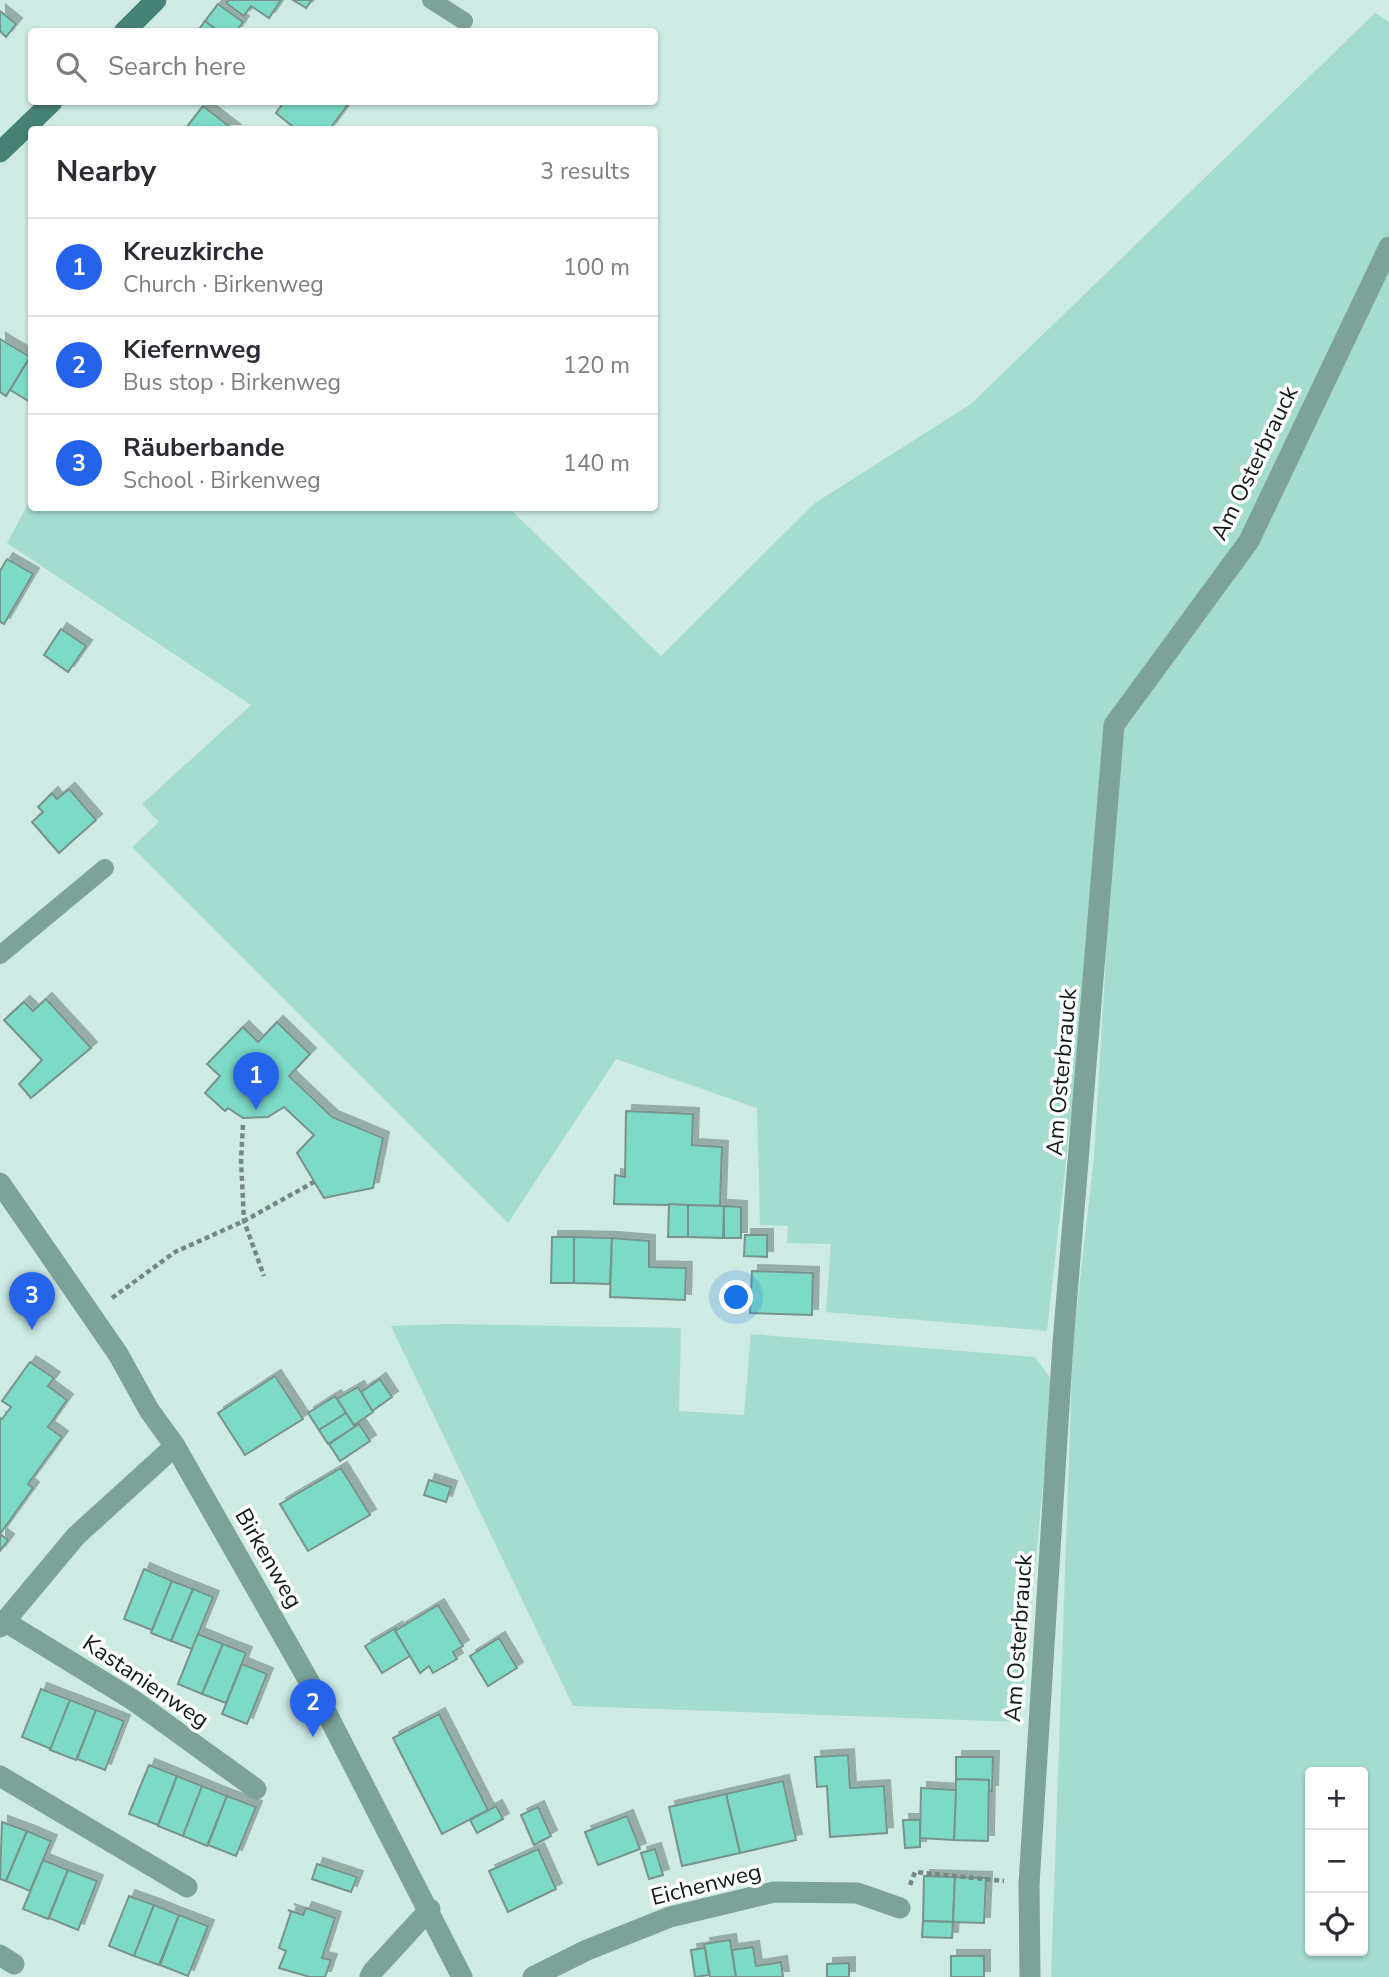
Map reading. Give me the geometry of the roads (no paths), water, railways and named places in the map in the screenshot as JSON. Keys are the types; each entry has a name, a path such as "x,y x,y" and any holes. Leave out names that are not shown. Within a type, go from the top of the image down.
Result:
{"street":[{"path":"128,28 156,0"},
{"path":"0,152 49,105"},
{"name":"Am Osterbrauck","path":"1030,1977 1029,1884 1063,1343 1114,725 1249,541 1389,247"},
{"name":"Birkenweg","path":"0,1183 118,1354 149,1410 175,1446 322,1704 430,1909 462,1977"},
{"name":"Kastanienweg","path":"175,1446 76,1536 2,1624 133,1700 256,1789"},
{"path":"0,1776 187,1887"},
{"name":"Eichenweg","path":"533,1977 587,1950 670,1917 774,1892 857,1893 900,1908"},
{"path":"370,1977 430,1909"}],"lane":[{"path":"431,0 464,20"},
{"path":"0,955 105,868"}],"place":[{"name":"Kreuzkirche","path":"256,1110"},
{"name":"Räuberbande","path":"32,1330"},
{"name":"Kiefernweg","path":"313,1737"}]}
